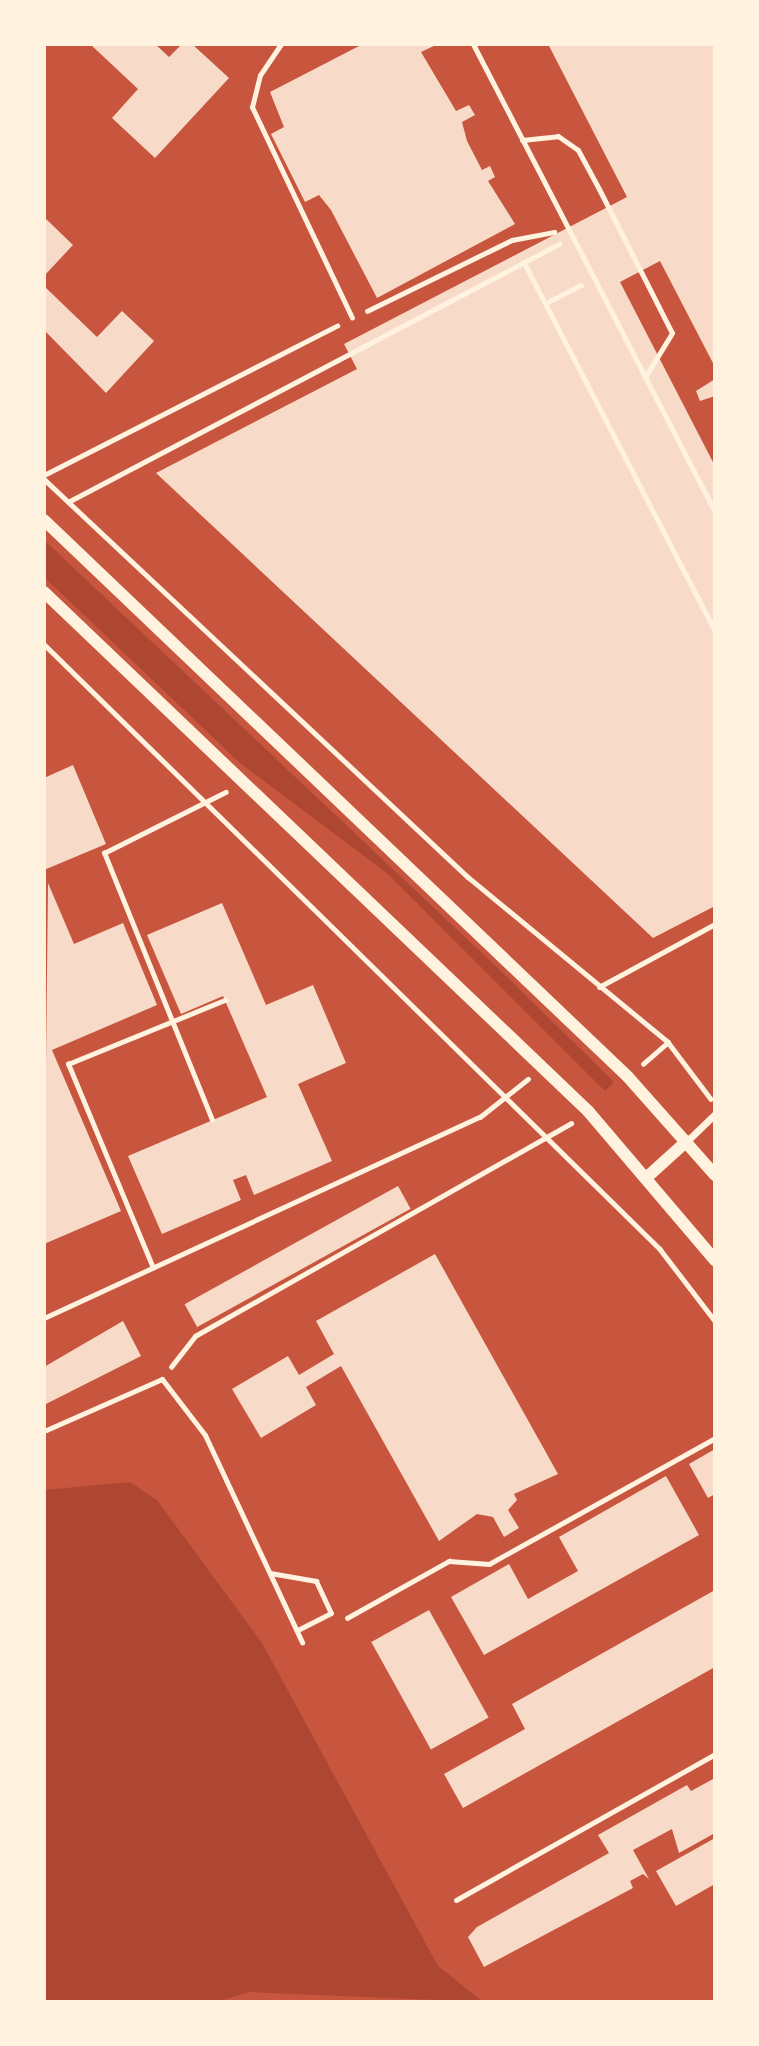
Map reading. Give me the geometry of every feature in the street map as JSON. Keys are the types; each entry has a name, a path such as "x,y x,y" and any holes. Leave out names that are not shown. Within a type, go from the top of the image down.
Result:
{"street":[{"path":"44,520 628,1077 715,1175"},
{"path":"44,593 588,1111 715,1260"},
{"path":"646,1178 715,1114"}],"lane":[{"path":"281,44 260,75 252,107 352,318"},
{"path":"473,44 715,512"},
{"path":"522,140 558,136 578,149 599,189 672,333 645,377"},
{"path":"44,1431 162,1379 205,1435 302,1642"},
{"path":"270,1573 316,1581 331,1614 297,1630"},
{"path":"456,1900 715,1754"}],"path":[{"path":"567,226 539,240 512,240 352,318 44,477 468,877 668,1042 715,1106"},
{"path":"524,262 715,630"},
{"path":"68,502 101,482 510,270"},
{"path":"44,644 211,804 660,1249 715,1321"},
{"path":"212,1120 104,853 211,804 241,781"},
{"path":"599,987 624,971 715,925"},
{"path":"153,1268 68,1064 225,1000"},
{"path":"63,1076 72,1073"},
{"path":"44,1318 480,1117 505,1097"},
{"path":"162,1379 195,1336 549,1138"},
{"path":"339,1622 449,1561 489,1564 715,1438"}],"shaded area":[{"path":"44,540 502,972 614,1082 605,1091 388,874 240,763 44,577"},
{"path":"130,1482 157,1500 262,1643 438,1966 483,2002 249,1992 217,2002 44,2002 44,1490"}],"building":[{"path":"90,44 155,44 169,57 182,44 192,44 229,78 155,158 112,118 138,89"},
{"path":"363,44 438,44 421,52 456,111 469,105 475,115 462,122 467,141 482,170 490,166 495,177 488,181 515,224 377,298 331,210 319,195 305,202 271,134 284,127 270,92"},
{"path":"548,44 715,44 715,367 660,261 620,282 715,466 715,906 653,938 156,473 357,369 344,344 627,197"},
{"path":"44,217 73,245 44,276"},
{"path":"44,286 97,337 122,311 154,341 106,393 44,330"},
{"path":"715,379 715,396 700,401 696,391"},
{"path":"73,765 106,844 44,870 44,778"},
{"path":"48,883 74,944 123,923 157,1005 52,1050 121,1211 44,1244"},
{"path":"222,903 266,1005 313,985 346,1063 298,1084 332,1161 254,1195 246,1175 233,1180 241,1200 162,1234 128,1156 267,1097 223,996 181,1014 147,935"},
{"path":"398,1186 411,1209 197,1327 185,1304"},
{"path":"435,1254 558,1474 514,1494 517,1500 508,1510 519,1528 504,1537 493,1517 477,1514 439,1541 341,1366 306,1387 316,1405 261,1438 232,1389 288,1356 299,1375 334,1354 316,1321"},
{"path":"123,1321 141,1356 44,1405 44,1367"},
{"path":"715,1449 715,1494 708,1498 689,1464"},
{"path":"666,1476 699,1535 484,1655 451,1597 509,1564 528,1599 578,1571 559,1537"},
{"path":"715,1590 715,1667 463,1808 444,1774 525,1729 512,1704"},
{"path":"429,1610 489,1718 431,1750 371,1642"},
{"path":"715,1778 715,1833 679,1853 672,1829 633,1850 649,1879 643,1874 630,1881 633,1888 484,1967 468,1937 477,1927 609,1853 598,1835 687,1785 691,1791"},
{"path":"715,1838 715,1884 676,1906 656,1871"}]}
